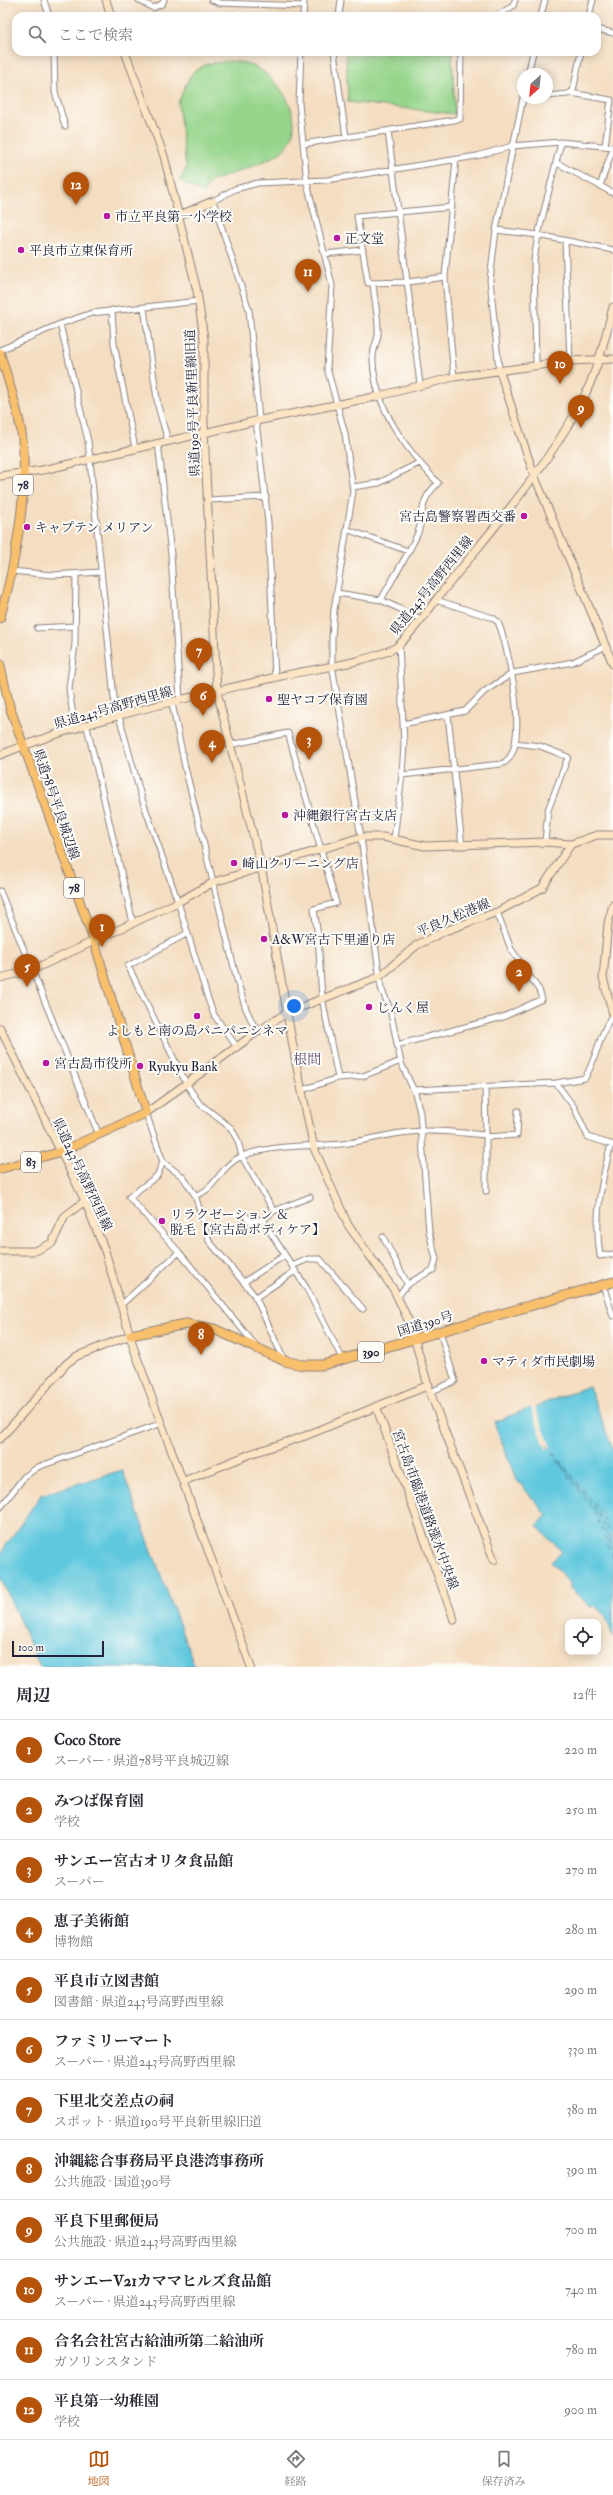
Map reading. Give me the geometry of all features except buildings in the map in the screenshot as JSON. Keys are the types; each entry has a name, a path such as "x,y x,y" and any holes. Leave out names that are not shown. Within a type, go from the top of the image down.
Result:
{"highway":[{"name":"国道390号","path":"131,1335 186,1324 214,1329 285,1361 302,1365 316,1365 343,1361 613,1282"}],"main road":[{"name":"78","path":"0,353 19,419 24,473 11,571 0,618"},
{"name":"県道78号平良城辺線","path":"0,664 10,708 94,941 146,1113"},
{"path":"60,1152 146,1113"},
{"name":"83","path":"0,1169 60,1152"}],"street":[{"path":"44,0 48,12"},
{"path":"106,0 110,12"},
{"path":"139,0 153,8 162,4 164,0"},
{"path":"212,0 220,3 304,3"},
{"path":"338,12 340,0"},
{"path":"503,12 513,6 515,0"},
{"path":"542,12 545,0"},
{"path":"590,12 593,0"},
{"path":"601,30 613,32"},
{"path":"54,56 56,92 65,126"},
{"name":"県道190号平良新里線旧道","path":"126,56 164,156 180,215 199,301 204,339 204,432 217,692 229,745 262,866 302,1090 314,1146 348,1225 398,1298 415,1340 430,1388 494,1560"},
{"path":"301,56 300,103 307,182 326,254 332,296 326,358 345,434 353,487 337,593 332,638 332,665 361,838 381,988 390,1009 401,1061 414,1090 422,1131 427,1220 436,1265 433,1270 408,1285 401,1292 398,1298"},
{"path":"335,56 346,137"},
{"path":"303,144 460,119 461,56"},
{"path":"529,68 532,56"},
{"path":"571,93 580,56"},
{"path":"553,95 571,93 611,100 606,146"},
{"path":"522,104 512,146 496,230 490,280 499,369 534,476 613,664"},
{"path":"388,131 400,212 420,384"},
{"path":"180,215 213,201 235,189 258,183 307,182 477,156 512,146 562,142 613,147 600,186"},
{"path":"536,365 534,261 538,235 562,142"},
{"path":"454,377 445,277 456,159"},
{"path":"557,163 613,193"},
{"path":"213,201 248,310 257,420 270,545 275,678"},
{"path":"445,277 408,282 368,283 357,216 452,207"},
{"path":"496,230 538,235 613,250"},
{"path":"565,241 570,361"},
{"path":"326,254 362,250"},
{"path":"373,283 378,336 373,347 373,362 379,396 400,438 419,463 438,483 427,494 423,502 422,521 408,551 381,600"},
{"path":"0,350 60,324 92,313 199,301"},
{"name":"県道243号高野西里線","path":"0,755 24,745 180,700 380,654 396,648 421,619 534,476 558,441 583,399 599,359 613,307"},
{"path":"144,308 158,406 168,441"},
{"path":"112,310 114,344 135,448"},
{"path":"60,324 85,427 90,458 111,681 118,717 141,796 178,902 186,934 214,1014 237,1047"},
{"path":"0,476 24,473 257,420 379,396 420,384 454,377 499,369 570,361 613,359"},
{"path":"158,443 171,554 180,700"},
{"path":"353,487 379,482 419,463"},
{"path":"208,500 266,497"},
{"path":"346,529 408,551"},
{"path":"11,571 53,575 101,572"},
{"path":"75,730 69,688 75,626 76,574"},
{"path":"337,593 381,600 421,619"},
{"path":"402,775 505,763 515,743 516,704 514,673 498,622 493,618 436,600"},
{"path":"37,628 75,626"},
{"path":"394,839 402,775 403,724 399,644"},
{"path":"403,724 465,711 485,691 514,673 573,662 606,646"},
{"path":"172,703 185,767 238,984 246,1009 257,1032"},
{"path":"448,715 455,769 462,846"},
{"path":"87,727 133,923"},
{"path":"229,745 288,734 336,903 314,909 318,936 322,998 338,1078"},
{"path":"515,743 540,746 568,757 548,810 545,842"},
{"path":"0,978 32,970 178,902 214,882 262,866 361,838 394,839 425,846 462,846 545,842 571,844 597,835 613,835"},
{"name":"平良久松港線","path":"146,1113 187,1085 257,1032 288,1012 379,977 417,945 445,931 498,912 542,888 571,844"},
{"path":"0,891 99,1135"},
{"path":"414,1090 556,1083 585,1078 590,1069 604,1027 613,1014 604,978 608,923 613,904"},
{"path":"397,1045 503,1016 542,999 539,990 511,949 498,912"},
{"path":"186,934 128,966 187,1085 199,1103 230,1128 238,1141 242,1157 274,1211"},
{"name":"県道243号高野西里線","path":"0,1028 85,1201 105,1251 131,1335 251,1667"},
{"path":"302,1090 338,1078 362,1076 401,1061"},
{"path":"556,1083 574,1107 588,1137 612,1145 599,1191 597,1233 600,1256 613,1254"},
{"path":"485,1087 486,1191"},
{"path":"195,1196 202,1194 211,1187 217,1175 242,1157 269,1148 359,1142 422,1131 486,1136 517,1135 518,1111"},
{"path":"146,1113 163,1162 183,1177 195,1196 209,1241 244,1282 255,1298 285,1361"},
{"path":"163,1162 157,1176 130,1197 179,1252 258,1348"},
{"path":"244,1214 251,1222 264,1219 274,1211 310,1197"},
{"path":"0,1251 35,1251 52,1244 65,1216 85,1201"},
{"path":"264,1219 265,1224 307,1289 343,1361"},
{"path":"384,1237 408,1285"},
{"path":"122,1304 179,1252"},
{"path":"244,1282 285,1255"},
{"path":"255,1298 308,1259 320,1259 363,1309"},
{"path":"603,1285 613,1316"},
{"path":"184,1481 253,1452 305,1436 376,1406 455,1381 440,1332"},
{"path":"0,1439 67,1363 77,1356 131,1335"},
{"name":"宮古島市臨港道路漲水中央線","path":"376,1406 454,1620"},
{"path":"0,1508 24,1477 38,1467 162,1423"}],"green space":[{"path":"346,56 452,56 455,114 348,102"},
{"path":"230,61 248,64 260,69 271,78 281,89 288,102 293,115 294,129 290,141 281,152 258,164 210,182 203,193 180,181 186,169 178,103 193,72 207,64"}],"water":[{"path":"589,1386 613,1450 613,1637 605,1615 594,1605 592,1608 569,1587 571,1585 551,1562 562,1552 537,1526 547,1515 516,1479 494,1422"},
{"path":"122,1470 195,1667 40,1667 0,1576 0,1554 41,1495"}],"pier":[{"path":"534,1405 551,1447 546,1449 530,1406"}],"ferry route":[{"path":"547,1445 596,1515 613,1558"},
{"path":"554,1453 602,1514 613,1543"},
{"path":"561,1463 599,1515 613,1550"}],"place":[{"name":"平良第一幼稚園","path":"76,205"},
{"name":"市立平良第一小学校","path":"107,216"},
{"name":"正文堂","path":"337,238"},
{"name":"平良市立東保育所","path":"21,250"},
{"name":"合名会社宮古給油所第二給油所","path":"308,292"},
{"name":"サンエーV21カママヒルズ食品館","path":"560,384"},
{"name":"平良下里郵便局","path":"581,428"},
{"name":"宮古島警察署西交番","path":"524,516"},
{"name":"キャプテン メリアン","path":"27,527"},
{"name":"下里北交差点の祠","path":"199,671"},
{"name":"聖ヤコブ保育園","path":"269,699"},
{"name":"ファミリーマート","path":"203,716"},
{"name":"サンエー宮古オリタ食品館","path":"309,760"},
{"name":"恵子美術館","path":"212,763"},
{"name":"沖縄銀行宮古支店","path":"285,815"},
{"name":"崎山クリーニング店","path":"234,863"},
{"name":"A&W宮古下里通り店","path":"264,939"},
{"name":"Coco Store","path":"102,947"},
{"name":"平良市立図書館","path":"27,987"},
{"name":"みつば保育園","path":"519,992"},
{"name":"じんく屋","path":"369,1007"},
{"name":"よしもと南の島パニパニシネマ","path":"197,1016"},
{"name":"宮古島市役所","path":"46,1063"},
{"name":"Ryukyu Bank","path":"140,1066"},
{"name":"リラクゼーション ＆ 脱毛【宮古島ボディケア】","path":"162,1221"},
{"name":"沖縄総合事務局平良港湾事務所","path":"201,1355"},
{"name":"マティダ市民劇場","path":"484,1361"}],"district":[{"name":"根間","path":"307,1059"}]}
